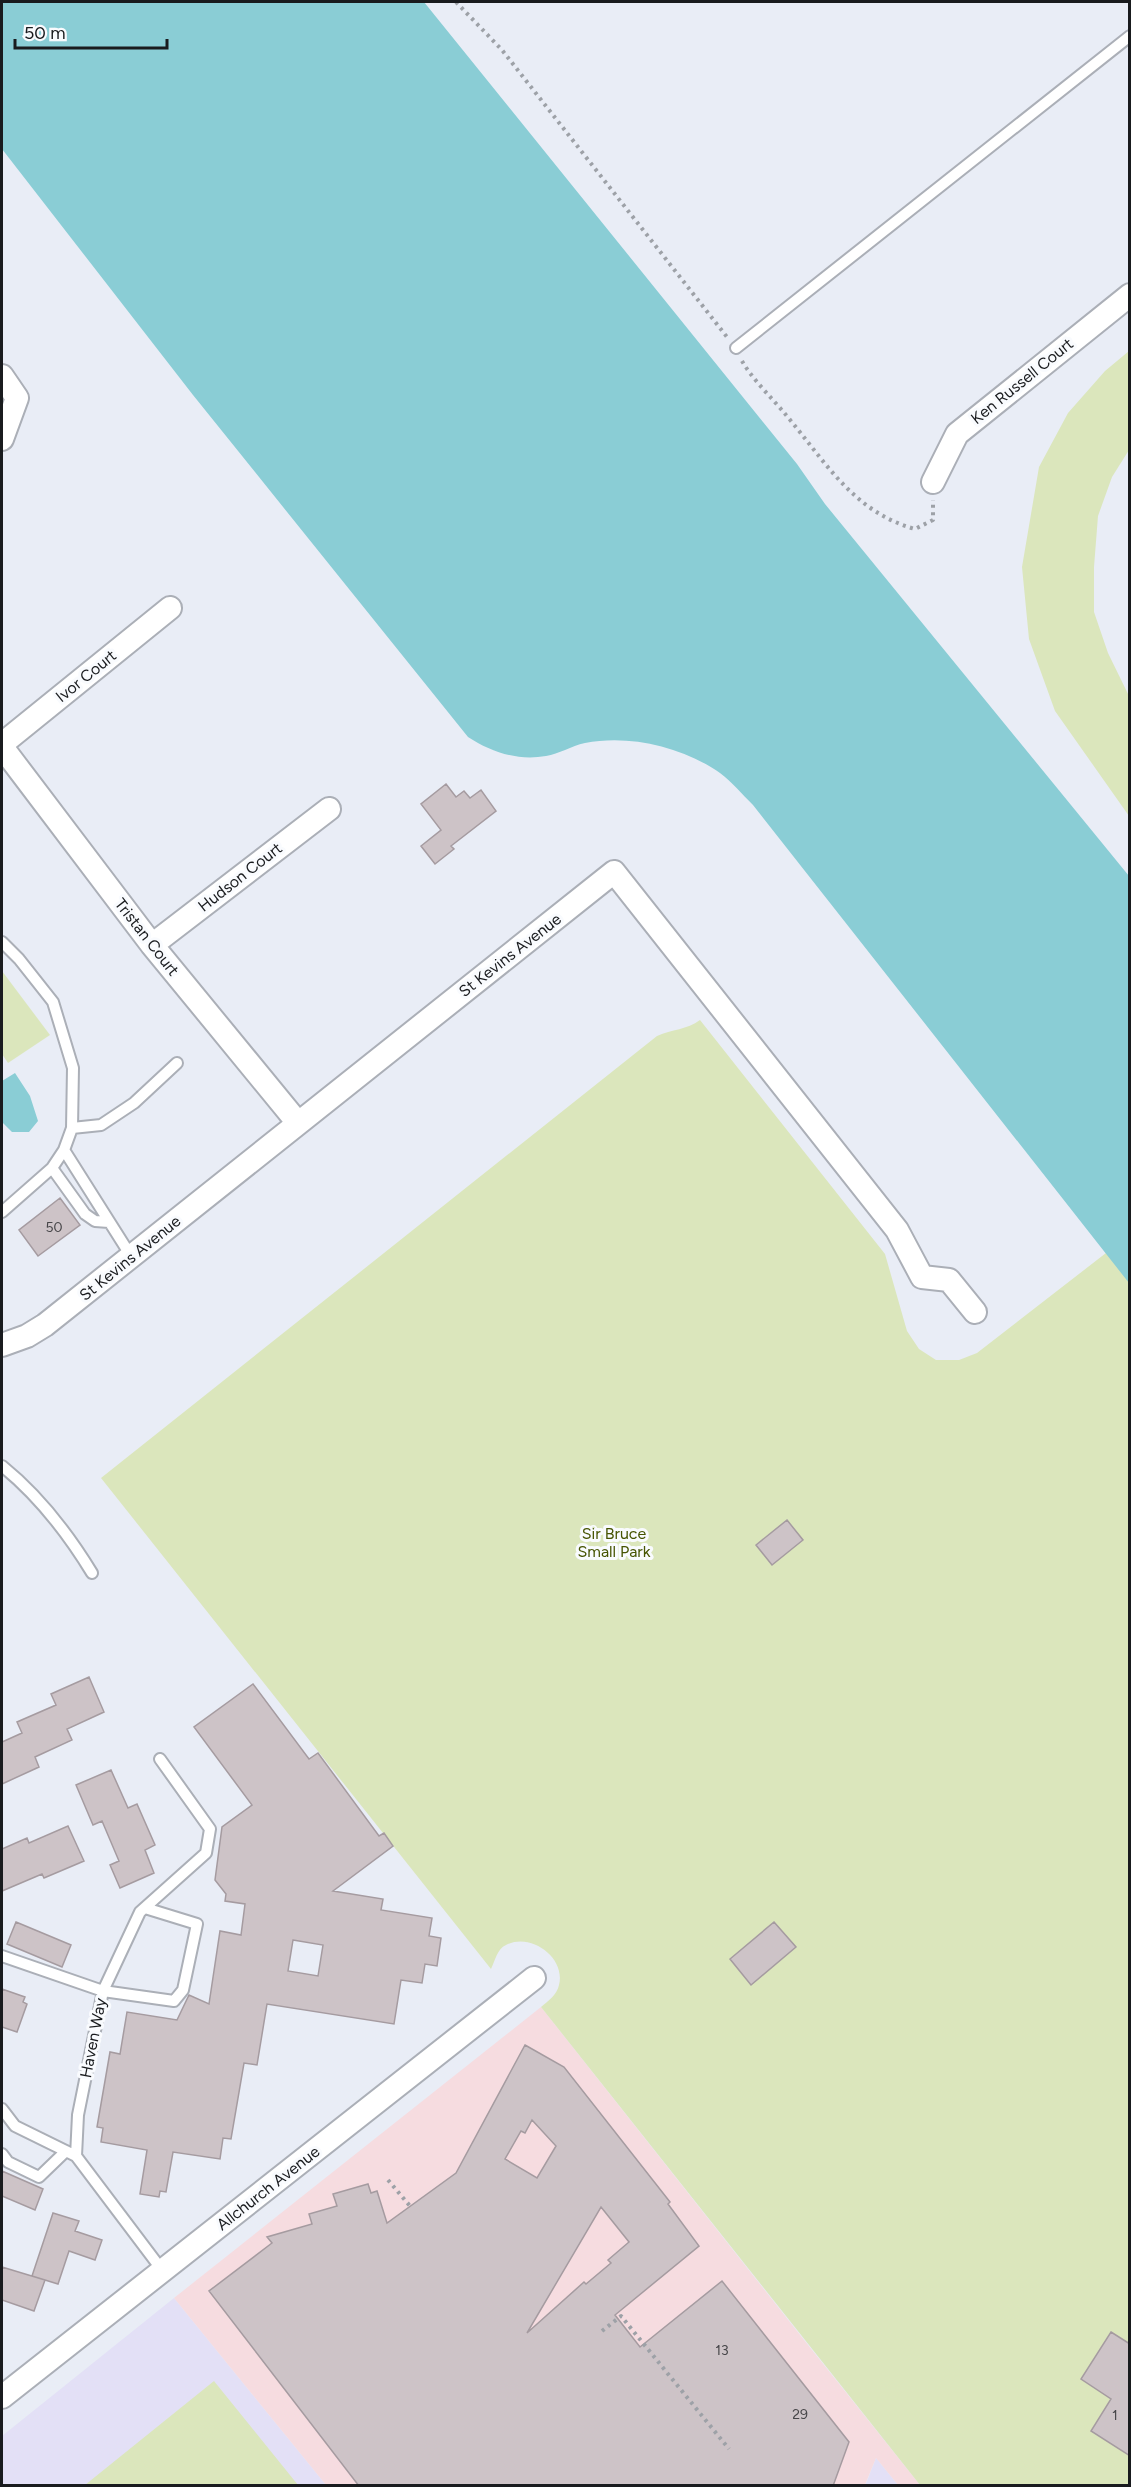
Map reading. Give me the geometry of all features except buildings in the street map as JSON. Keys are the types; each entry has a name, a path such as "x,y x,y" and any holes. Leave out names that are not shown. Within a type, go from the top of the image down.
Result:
{"street":[{"name":"Ken Russell Court","path":"933,482 957,434 1130,295"},
{"path":"2,376 16,398 2,439"},
{"name":"Ivor Court","path":"2,746 170,608"},
{"name":"Tristan Court","path":"2,746 152,945 298,1124"},
{"name":"Hudson Court","path":"152,945 329,809"},
{"name":"St Kevins Avenue","path":"2,1345 27,1336 45,1325 614,872 897,1230 922,1277 949,1280 975,1312"},
{"name":"Allchurch Avenue","path":"2,2397 534,1977"}],"lane":[{"path":"735,348 1130,36"},
{"path":"2,942 19,959 53,1002 73,1068 72,1128 64,1150 52,1168 2,1212"},
{"path":"72,1128 101,1125 134,1103 177,1063"},
{"path":"64,1150 131,1256"},
{"path":"52,1168 85,1214 95,1221 109,1222"},
{"path":"2,1466 24,1484 67,1532 92,1573"},
{"name":"Haven Way","path":"71,2154 103,1991 140,1912 206,1853 210,1829 160,1759"},
{"path":"2,1956 103,1991 174,2001 183,1990 197,1924 145,1908"},
{"path":"2,2109 15,2127 71,2154 162,2270"},
{"path":"2,2154 8,2162 39,2177 71,2154"}],"path":[{"path":"456,2 502,50 735,348 745,365 843,486 870,509 891,522 915,529 933,520 933,482"},
{"path":"388,2180 410,2206"},
{"path":"602,2331 621,2316 729,2450"}],"shaded area":[{"path":"541,2007 920,2485 898,2485 876,2458 865,2485 326,2485 174,2298"},
{"path":"174,2298 326,2485 2,2486 2,2436"},
{"path":"876,2458 898,2485 865,2486"}],"green space":[{"path":"1129,351 1129,450 1112,477 1098,516 1094,567 1094,612 1108,653 1129,696 1129,816 1055,711 1029,639 1022,567 1039,467 1068,413 1105,371"},
{"path":"2,971 50,1035 8,1063 2,1054"},
{"name":"Sir Bruce Small Park","path":"700,1020 885,1254 907,1331 919,1349 936,1360 959,1360 977,1353 1106,1253 1130,1283 1129,2485 920,2485 541,2007 554,1995 559,1985 560,1975 552,1957 536,1945 516,1942 500,1949 491,1969 101,1478 657,1036 690,1026"},
{"path":"214,2381 298,2485 85,2485"}],"water":[{"path":"2,2 424,2 797,464 825,504 1129,876 1129,1283 753,805 720,773 673,750 637,742 619,740 585,743 551,755 525,757 495,751 468,737 193,395 2,149"},
{"path":"15,1073 30,1096 38,1121 29,1132 12,1132 2,1122 2,1081"}]}
